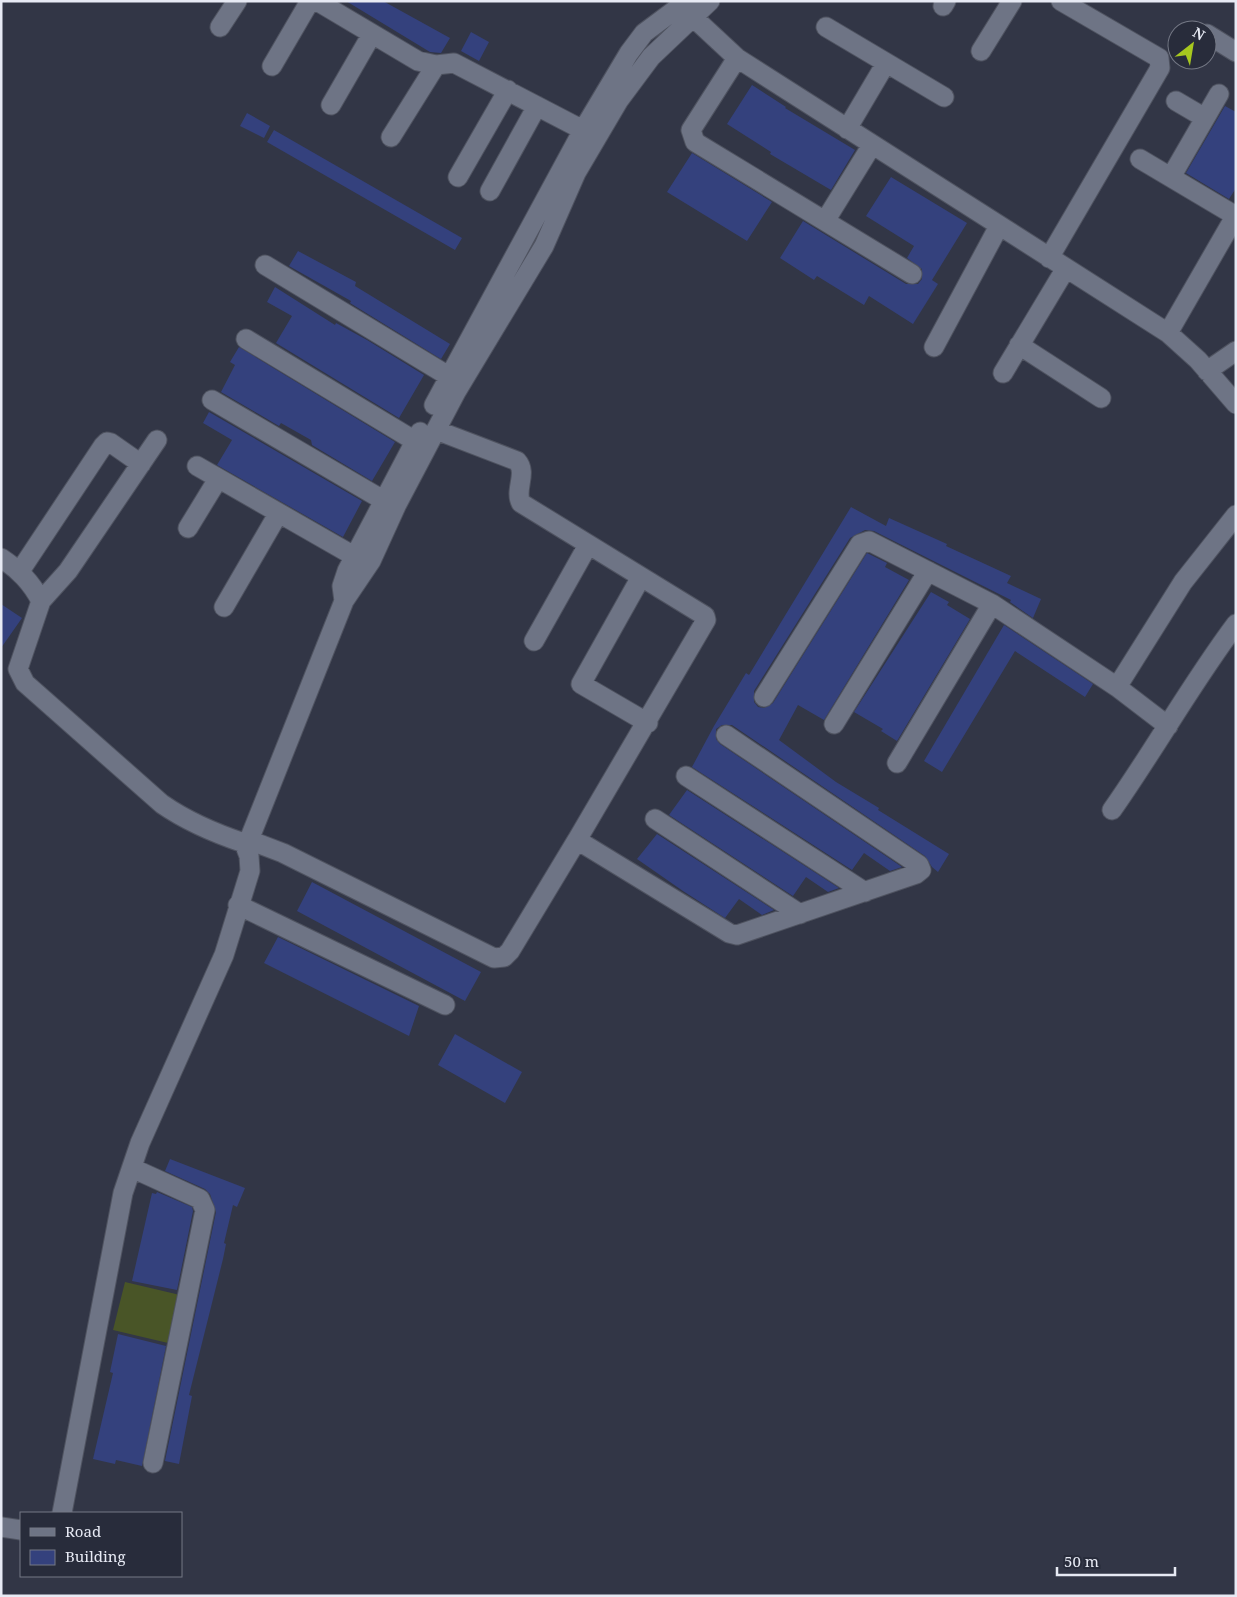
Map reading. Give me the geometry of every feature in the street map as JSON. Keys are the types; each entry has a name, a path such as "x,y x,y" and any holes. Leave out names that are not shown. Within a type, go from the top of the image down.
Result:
{"street":[{"path":"220,27 237,1"},
{"path":"272,66 310,1"},
{"path":"317,1 418,61 436,65 454,63 584,130"},
{"path":"981,51 1012,1"},
{"path":"1049,258 1160,68 1161,62 1159,58 1061,1"},
{"path":"344,601 342,586 354,556 383,500 584,130 638,41 659,20 708,2"},
{"path":"62,1512 123,1193 140,1143 224,955 250,871 247,842 344,601 371,561 397,504 483,345 544,246 576,173 610,115 651,57 672,36 690,9"},
{"path":"690,9 738,58 1168,333 1207,371 1236,404"},
{"path":"826,27 944,97"},
{"path":"331,105 372,34"},
{"path":"638,41 672,36"},
{"path":"1217,40 1236,52"},
{"path":"738,58 691,130 695,142 912,274"},
{"path":"847,129 886,63"},
{"path":"391,137 436,65"},
{"path":"458,177 508,90"},
{"path":"1171,177 1219,94"},
{"path":"1176,101 1205,118"},
{"path":"490,191 537,106"},
{"path":"825,221 872,145"},
{"path":"1140,159 1236,216 1168,333"},
{"path":"934,347 999,226"},
{"path":"265,265 450,377"},
{"path":"1003,373 1066,268"},
{"path":"246,339 415,441"},
{"path":"1019,345 1101,398"},
{"path":"1207,371 1236,351"},
{"path":"212,400 383,500"},
{"path":"157,440 68,571 41,601 18,670 25,683 162,804 187,821 209,832 283,853 494,958 504,957 510,951 648,724 706,620 705,616 521,503 518,499 522,469 517,461 436,430"},
{"path":"20,571 103,446 111,443 141,464"},
{"path":"198,466 278,514 354,556"},
{"path":"188,528 218,479"},
{"path":"224,606 278,514"},
{"path":"1117,687 1183,582 1236,515"},
{"path":"764,697 860,544 869,541 992,604 1117,687 1168,726"},
{"path":"534,642 588,545"},
{"path":"1,558 20,571 34,586 41,601"},
{"path":"834,724 928,571"},
{"path":"641,577 581,684 648,724"},
{"path":"898,763 992,604"},
{"path":"1112,810 1214,653 1236,624"},
{"path":"577,840 730,933 743,934 916,874 921,870 919,865 726,735"},
{"path":"686,776 864,892"},
{"path":"655,819 800,914"},
{"path":"238,905 445,1005"},
{"path":"132,1168 200,1199 205,1210 153,1463"},
{"path":"1,1527 20,1530"}],"green space":[{"path":"125,1282 180,1295 168,1343 113,1330"}],"building":[{"path":"346,1 383,1 450,38 441,53 430,52"},
{"path":"471,32 489,42 479,61 461,51"},
{"path":"752,85 785,108 855,150 831,190 770,154 771,152 727,124"},
{"path":"1225,106 1236,112 1236,188 1229,199 1186,173"},
{"path":"247,113 270,126 264,138 240,126"},
{"path":"274,130 462,238 455,250 267,142"},
{"path":"692,153 772,202 747,241 667,192"},
{"path":"891,177 967,223 932,280 938,284 913,324 869,296 864,305 817,276 814,280 780,258 803,221 906,284 918,284 922,279 922,269 907,258 914,246 866,216"},
{"path":"298,251 356,282 355,286 450,344 441,359 350,303 351,301 289,266"},
{"path":"275,287 335,325 336,323 367,340 424,375 399,418 276,343 292,316 267,302"},
{"path":"239,347 395,442 372,481 312,445 311,440 281,423 279,426 221,392 235,365 230,362"},
{"path":"209,412 362,501 343,537 217,465 232,440 203,423"},
{"path":"851,507 886,526 889,518 947,544 946,546 1011,576 1007,583 1041,599 1033,618 1010,602 1011,600 874,531 865,530 850,538 754,691 754,702 758,707 764,708 773,703 867,553 887,563 885,567 909,580 824,720 798,705 779,740 836,782 949,854 938,872 932,867 925,856 732,725 722,725 716,729 716,739 720,744 902,867 890,871 864,853 852,870 692,767 746,673 749,675"},
{"path":"931,592 949,602 947,605 970,619 897,741 881,731 883,729 854,712"},
{"path":"1,604 22,618 1,648"},
{"path":"1004,625 1093,684 1085,697 1015,651 942,772 924,761"},
{"path":"687,790 839,888 828,892 806,877 793,896 669,815"},
{"path":"657,834 774,910 762,915 739,899 725,918 683,891 637,859"},
{"path":"312,882 481,972 465,1001 297,911"},
{"path":"278,937 419,1006 409,1036 264,963"},
{"path":"455,1034 522,1072 505,1103 438,1065"},
{"path":"170,1159 245,1188 237,1207 233,1205 224,1243 226,1244 223,1259 189,1395 192,1396 179,1464 165,1461 216,1212 210,1194 205,1189 165,1171"},
{"path":"157,1192 192,1207 193,1211 177,1290 132,1281 152,1193 156,1194"},
{"path":"118,1334 166,1346 142,1466 116,1460 115,1464 93,1459 113,1373 110,1372"}]}
